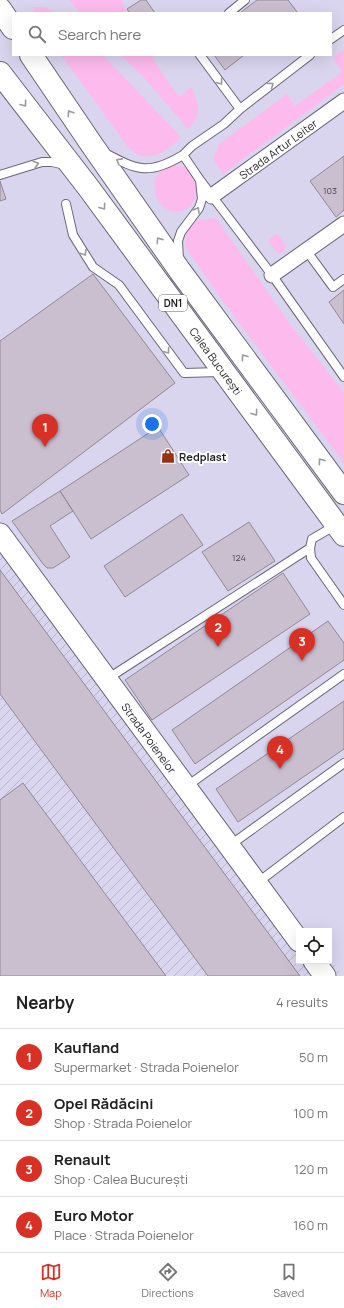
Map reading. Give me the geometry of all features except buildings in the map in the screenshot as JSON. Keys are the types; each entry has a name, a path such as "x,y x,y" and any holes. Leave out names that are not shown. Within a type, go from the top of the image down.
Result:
{"main road":[{"name":"DN1","path":"32,56 180,271 344,493"},
{"name":"Calea București","path":"0,73 72,166 340,530"}],"street":[{"name":"Strada Artur Leiter","path":"212,196 344,101"},
{"path":"272,275 344,224"},
{"name":"Strada Poienelor","path":"0,534 296,937"},
{"path":"316,964 325,976"}],"lane":[{"path":"230,12 245,0"},
{"path":"332,38 344,30"},
{"path":"201,56 240,109"},
{"path":"92,145 125,164 138,168 150,169 161,167 183,155 192,146 224,124 240,109 309,56"},
{"path":"183,155 200,180 272,275 344,376"},
{"path":"0,175 42,162 52,162 72,166"},
{"path":"180,271 178,241 181,232 200,208 202,198 200,180"},
{"path":"66,204 72,234 93,267 119,285 184,373 224,372"},
{"path":"306,250 333,287 344,279"},
{"path":"340,530 312,539 310,558 344,605"},
{"path":"107,680 310,548"},
{"path":"185,787 344,674"},
{"path":"229,846 344,763"},
{"path":"257,883 344,817"}],"shaded area":[{"path":"0,0 344,0 344,976 332,962 332,928 304,928 204,808 0,546"},
{"path":"69,0 122,0 123,5 128,12 79,12"},
{"path":"32,7 45,7 57,12 34,12"},
{"path":"343,50 344,84 223,174 213,159 219,144 287,94 295,106 342,72 333,58"},
{"path":"62,56 104,56 181,137 168,149 153,156 141,156 136,154 128,147"},
{"path":"122,56 154,56 152,58 179,97 191,87 198,104 198,109 196,119 188,129 147,81"},
{"path":"178,165 191,171 194,175 198,183 198,192 197,197 188,208 176,212 168,210 161,204 156,197 154,188 155,179 159,172 168,166"},
{"path":"216,218 287,320 344,393 344,463 233,315 185,247 187,229 198,220"},
{"path":"277,233 285,244 285,250 283,253 278,254 268,240"},
{"path":"0,546 204,808 304,928 296,928 296,964 332,964 332,962 344,976 0,976"}],"place":[{"name":"Kaufland","path":"45,447"},
{"name":"Redplast","path":"168,456"},
{"name":"Opel Rădăcini","path":"218,647"},
{"name":"Renault","path":"302,661"},
{"name":"Euro Motor","path":"280,769"}]}
